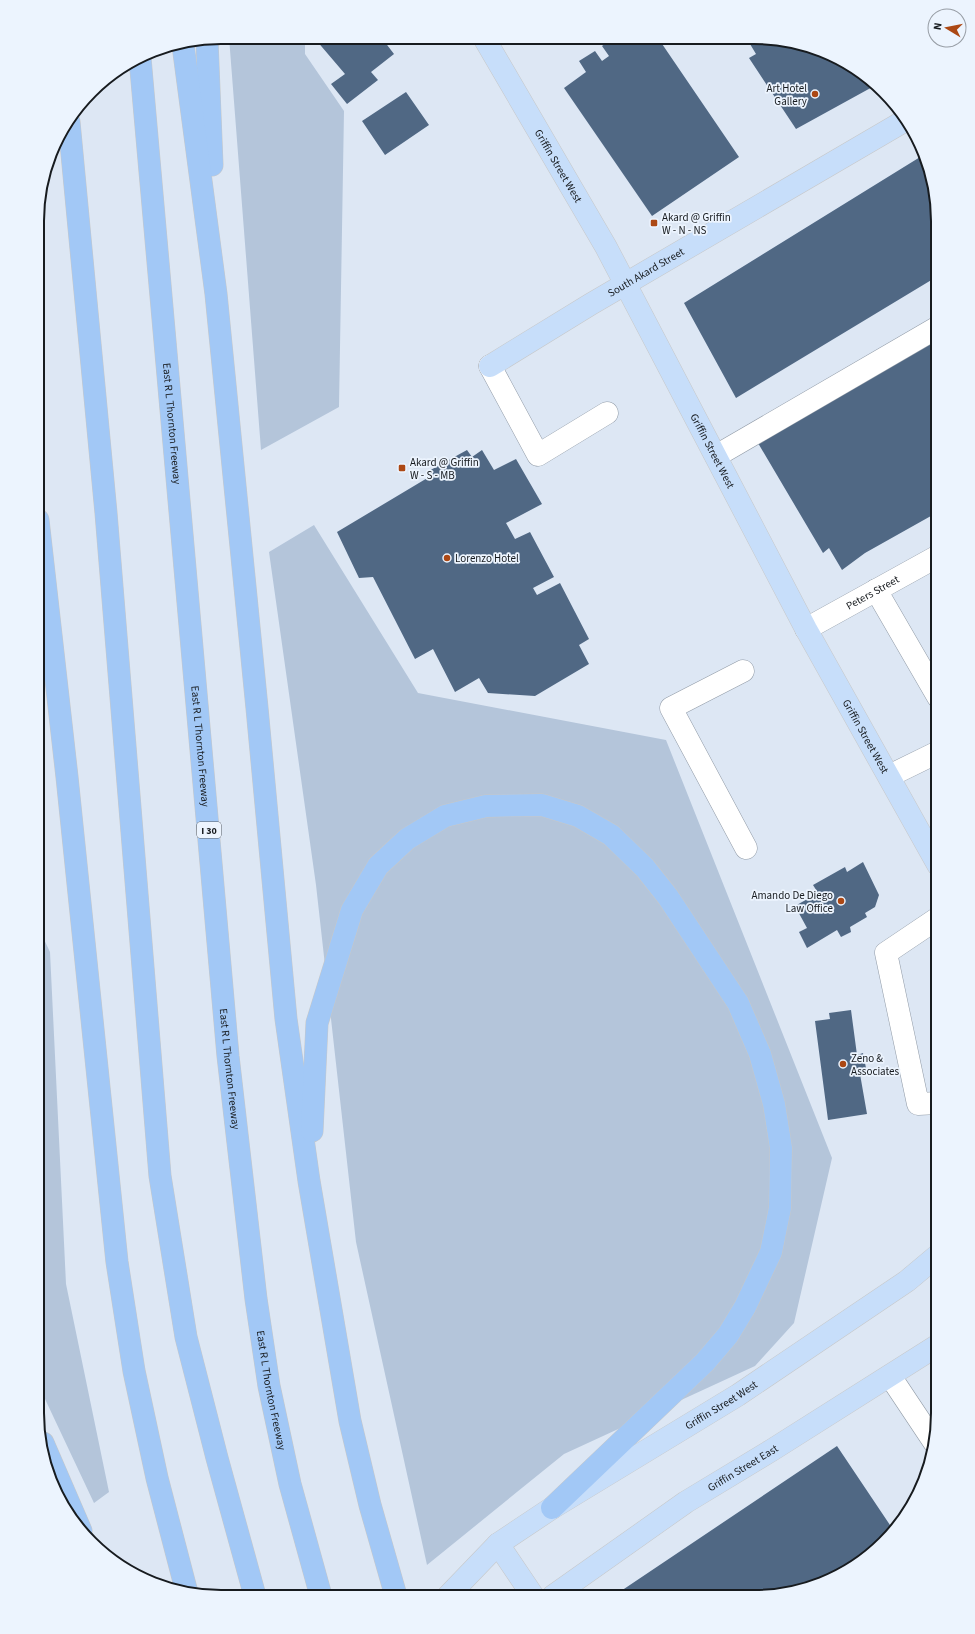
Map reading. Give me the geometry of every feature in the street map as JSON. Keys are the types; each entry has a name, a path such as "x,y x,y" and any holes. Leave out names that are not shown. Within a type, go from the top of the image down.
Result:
{"highway":[{"path":"207,44 216,294"},
{"path":"183,48 216,294 258,708 286,1019 309,1181 350,1421 370,1506 394,1590"},
{"name":"East R L Thornton Freeway","path":"140,64 228,1056 256,1299 269,1386 290,1484 319,1590"},
{"path":"70,130 106,513 160,1176 186,1337 216,1458 253,1590"},
{"path":"44,571 68,777 117,1262 137,1386 157,1478 186,1587"},
{"path":"309,1181 317,1023 352,910 378,866 407,838 445,816 486,806 542,804 578,816 610,835 645,868 668,897 738,1003 760,1054 774,1104 781,1148 780,1208 771,1252 745,1307 728,1335 705,1362 552,1508"},
{"path":"50,1460 68,1501"}],"main road":[{"name":"Griffin Street West","path":"488,44 606,247 806,628 931,852"},
{"name":"South Akard Street","path":"490,366 626,284 901,123"},
{"name":"Griffin Street West","path":"454,1590 498,1544 552,1508 738,1394 907,1281 931,1261"},
{"name":"Griffin Street East","path":"561,1590 686,1502 772,1450 931,1350"},
{"path":"498,1544 529,1590"}],"street":[{"path":"716,456 931,331"},
{"path":"490,366 538,455 608,413"},
{"name":"Peters Street","path":"806,628 931,560"},
{"path":"876,590 931,685"},
{"path":"743,671 671,708 746,848"},
{"path":"889,776 931,755"},
{"path":"931,923 886,953 918,1104 931,1103"},
{"path":"890,1376 929,1435"}],"shaded area":[{"path":"230,44 305,44 305,54 344,111 339,407 261,450"},
{"path":"314,525 418,693 666,740 832,1158 794,1323 755,1366 564,1454 427,1565 356,1242 316,885 269,552"},
{"path":"44,940 50,952 66,1284 109,1492 94,1503 44,1397"}],"building":[{"path":"319,44 386,44 394,54 371,72 378,80 347,104 331,84 345,74"},
{"path":"605,44 662,44 739,157 652,216 564,88 586,72 579,61 595,51 602,61 609,56 602,46"},
{"path":"750,44 788,47 811,53 832,62 871,88 796,129 749,58 756,54"},
{"path":"406,92 429,125 385,155 362,121"},
{"path":"919,158 928,187 931,210 931,280 736,398 684,303"},
{"path":"931,342 931,516 865,553 842,570 829,548 823,553 758,443"},
{"name":"Lorenzo Hotel","path":"467,450 472,457 482,450 494,470 516,459 542,504 506,523 515,539 530,532 554,577 533,588 537,595 560,583 589,639 579,645 589,664 535,696 488,693 479,678 455,692 433,649 415,659 373,577 359,578 337,532 429,477 427,472"},
{"name":"Amando De Diego Law Office","path":"863,862 879,895 875,907 865,913 867,917 850,927 851,932 841,937 837,930 807,948 799,932 807,928 795,906 818,893 813,885 845,867 847,872"},
{"name":"Zeno & Associates","path":"851,1010 857,1055 863,1053 867,1073 860,1074 867,1114 828,1120 815,1021 830,1019 829,1013"},
{"path":"837,1446 890,1526 871,1546 832,1572 811,1581 788,1587 765,1590 622,1590"}],"place":[{"name":"Art Hotel Gallery","path":"815,94"},
{"name":"Akard @ Griffin W - N - NS","path":"654,223"},
{"name":"Akard @ Griffin W - S - MB","path":"402,468"},
{"name":"Lorenzo Hotel","path":"447,558"},
{"name":"Amando De Diego Law Office","path":"841,901"},
{"name":"Zeno & Associates","path":"843,1064"}]}
